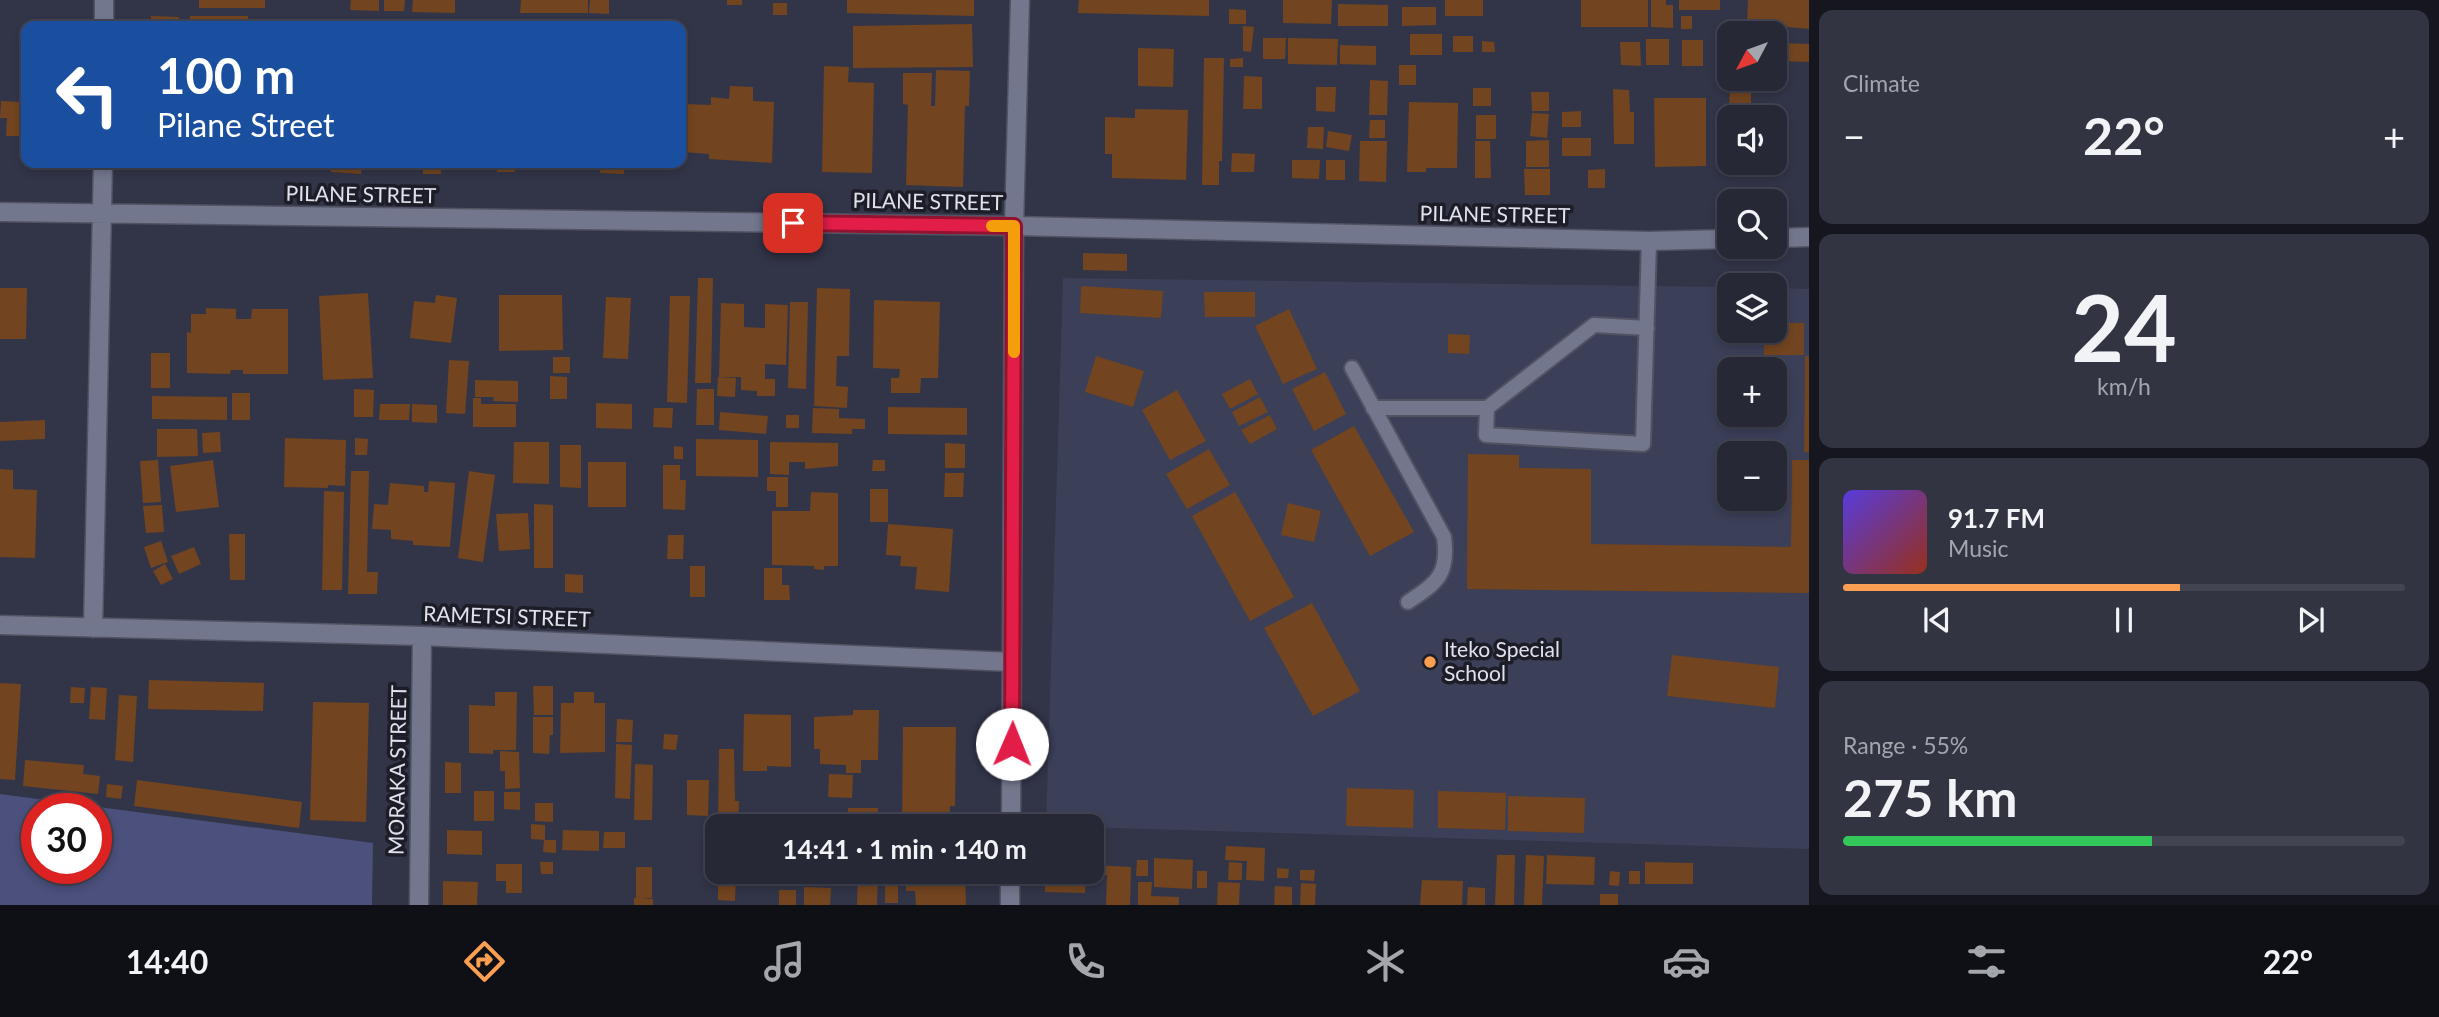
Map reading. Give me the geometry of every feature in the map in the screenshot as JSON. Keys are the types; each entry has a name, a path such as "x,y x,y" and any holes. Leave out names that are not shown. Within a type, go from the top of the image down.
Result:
{"street":[{"path":"104,0 104,21"},
{"path":"1011,814 1014,226 1020,0"},
{"path":"93,628 103,168"},
{"name":"PILANE STREET","path":"0,212 1014,226 1649,241 1717,239"},
{"path":"1787,238 1809,237"},
{"name":"RAMETSI STREET","path":"0,625 422,636 1012,662"},
{"name":"MORAKA STREET","path":"419,905 422,636"},
{"path":"1010,884 1010,905"}],"lane":[{"path":"1487,408 1486,435 1643,444 1649,241"},
{"path":"1373,408 1487,408 1594,326 1647,328"},
{"path":"1352,368 1444,537 1447,558 1441,576 1430,588 1408,602"}],"shaded area":[{"name":"Iteko Special School","path":"1063,278 1717,287 1717,343 1787,343 1787,288 1809,289 1809,849 1104,828 1104,814 1046,814"},
{"path":"0,794 21,797 21,884 112,884 112,809 373,843 372,905 0,905"}],"building":[{"path":"199,0 265,0 265,8 199,8"},
{"path":"351,0 379,0 379,11 350,10"},
{"path":"384,0 405,0 404,11 384,11"},
{"path":"413,0 455,0 455,13 412,12"},
{"path":"521,0 588,0 588,13 520,13"},
{"path":"590,0 609,0 609,14 589,13"},
{"path":"727,0 742,0 742,5 727,5"},
{"path":"847,0 974,0 974,16 847,13"},
{"path":"1079,0 1209,0 1209,16 1078,13"},
{"path":"1283,0 1332,0 1331,24 1283,23"},
{"path":"1445,0 1483,0 1483,16 1445,16"},
{"path":"1581,0 1648,0 1648,27 1581,27"},
{"path":"1651,0 1666,0 1666,5 1673,5 1673,28 1651,27"},
{"path":"1679,0 1720,0 1720,10 1679,10"},
{"path":"1748,0 1809,0 1809,29 1787,27 1787,21 1747,21"},
{"path":"773,3 787,3 787,15 773,15"},
{"path":"1338,4 1388,5 1388,26 1338,26"},
{"path":"1402,7 1436,7 1436,25 1402,26"},
{"path":"1229,9 1246,10 1246,24 1229,24"},
{"path":"151,16 179,17 179,21 151,21"},
{"path":"190,16 248,16 248,21 190,21"},
{"path":"1681,16 1692,16 1692,29 1681,29"},
{"path":"972,24 973,67 853,68 853,26"},
{"path":"1243,26 1254,27 1251,52 1243,51"},
{"path":"1410,34 1442,34 1442,55 1410,55"},
{"path":"1453,36 1473,36 1473,52 1453,52"},
{"path":"1263,38 1286,38 1285,59 1263,59"},
{"path":"1288,38 1338,39 1337,65 1288,64"},
{"path":"1646,39 1669,39 1669,65 1646,65"},
{"path":"1682,40 1703,40 1703,66 1682,66"},
{"path":"1482,41 1494,42 1495,52 1482,52"},
{"path":"1620,42 1640,42 1641,66 1621,65"},
{"path":"1787,43 1809,44 1809,62 1787,61"},
{"path":"1340,45 1376,46 1376,65 1340,64"},
{"path":"1138,48 1174,49 1173,87 1138,86"},
{"path":"1204,58 1224,58 1219,185 1202,185"},
{"path":"1243,58 1243,67 1230,67 1230,59"},
{"path":"1399,65 1416,65 1416,85 1399,85"},
{"path":"824,66 849,67 848,82 874,83 872,173 822,172"},
{"path":"936,70 970,71 969,106 965,106 963,187 906,185 908,105 903,104 903,73 932,73 931,106 935,106"},
{"path":"1244,76 1262,77 1262,109 1243,109"},
{"path":"1370,80 1388,81 1387,115 1369,115"},
{"path":"730,86 753,87 753,101 774,102 772,163 709,159 709,154 686,152 686,104 711,105 711,97 729,99"},
{"path":"1316,87 1336,87 1335,112 1316,111"},
{"path":"1473,88 1491,88 1491,106 1473,106"},
{"path":"1613,89 1629,90 1630,112 1634,112 1634,144 1614,144"},
{"path":"1730,91 1751,91 1751,105 1729,105"},
{"path":"1531,92 1549,92 1549,111 1532,111"},
{"path":"1654,98 1706,98 1706,166 1655,167"},
{"path":"1,101 21,102 21,147 20,136 6,136 7,118 0,118"},
{"path":"1409,102 1458,103 1457,168 1426,168 1426,172 1407,172"},
{"path":"1135,109 1188,110 1186,180 1112,178 1112,154 1105,154 1105,117 1135,118"},
{"path":"1581,111 1581,127 1562,127 1562,112"},
{"path":"1532,113 1549,114 1547,138 1530,136"},
{"path":"1476,115 1496,115 1496,139 1476,139"},
{"path":"1370,120 1385,120 1385,138 1369,138"},
{"path":"1308,127 1324,127 1323,149 1307,148"},
{"path":"1328,131 1352,135 1349,151 1326,147"},
{"path":"1562,138 1591,138 1591,156 1562,156"},
{"path":"1549,140 1549,167 1526,167 1526,141"},
{"path":"1360,141 1387,141 1386,182 1359,181"},
{"path":"1475,141 1490,141 1491,178 1475,178"},
{"path":"1232,153 1255,154 1254,172 1231,172"},
{"path":"1292,160 1320,160 1319,179 1292,178"},
{"path":"1326,160 1345,160 1345,180 1326,180"},
{"path":"331,168 362,168 361,174 331,172"},
{"path":"423,168 440,168 441,174 423,174"},
{"path":"497,168 515,168 515,172 497,172"},
{"path":"600,168 624,168 624,174 600,173"},
{"path":"1524,169 1550,169 1550,195 1525,195"},
{"path":"1605,169 1605,188 1588,188 1588,170"},
{"path":"1083,253 1127,254 1127,271 1083,270"},
{"path":"698,278 713,278 711,383 695,383"},
{"path":"1081,286 1163,291 1161,318 1080,313"},
{"path":"0,288 27,288 26,339 0,339"},
{"path":"817,288 850,289 849,356 837,356 836,386 848,387 847,408 814,406"},
{"path":"1204,292 1255,292 1255,317 1205,317"},
{"path":"368,293 373,378 323,380 319,296"},
{"path":"436,295 457,298 451,343 410,338 414,301 435,303"},
{"path":"499,295 562,295 563,350 499,351"},
{"path":"670,296 690,296 687,403 667,402"},
{"path":"606,297 631,298 628,359 603,358"},
{"path":"874,300 940,302 938,378 921,378 920,393 891,393 891,378 899,378 900,369 873,368"},
{"path":"790,302 808,302 806,389 788,388"},
{"path":"721,303 744,304 744,327 765,328 765,304 788,305 786,365 765,364 765,379 775,379 775,396 757,396 757,391 741,390 741,377 719,377"},
{"path":"206,308 236,309 236,319 251,319 252,309 288,309 288,374 243,374 243,370 231,370 230,374 187,373 187,332 191,333 191,314 206,314"},
{"path":"1289,309 1317,369 1283,384 1255,326"},
{"path":"1787,323 1804,323 1804,355 1764,355 1764,343 1787,343"},
{"path":"1448,334 1470,335 1469,354 1448,353"},
{"path":"151,353 170,353 170,388 151,388"},
{"path":"1096,356 1144,371 1133,407 1085,392"},
{"path":"1805,356 1809,356 1809,452 1804,452"},
{"path":"553,357 570,357 570,373 553,373"},
{"path":"449,360 469,361 465,414 446,413"},
{"path":"1325,372 1346,414 1314,431 1292,389"},
{"path":"550,376 567,377 567,399 550,399"},
{"path":"718,377 736,378 735,397 717,396"},
{"path":"1250,379 1258,394 1230,409 1222,394"},
{"path":"475,380 518,381 518,402 493,401 494,397 475,397"},
{"path":"354,389 374,390 373,417 354,417"},
{"path":"697,389 714,389 714,425 696,425"},
{"path":"1177,390 1206,441 1170,460 1142,410"},
{"path":"232,393 250,393 250,420 232,420"},
{"path":"152,396 227,397 227,420 152,419"},
{"path":"1260,397 1268,412 1239,426 1232,412"},
{"path":"473,398 481,398 481,404 516,404 516,427 473,427"},
{"path":"596,403 632,404 632,429 596,428"},
{"path":"380,404 410,404 409,420 379,420"},
{"path":"412,404 437,405 437,423 412,422"},
{"path":"888,407 967,408 967,435 888,434"},
{"path":"654,408 673,408 672,428 653,427"},
{"path":"813,408 839,409 839,418 865,419 865,429 852,429 852,434 812,433"},
{"path":"720,412 768,416 766,434 719,430"},
{"path":"786,415 799,415 799,428 786,428"},
{"path":"1270,415 1277,429 1250,444 1241,430"},
{"path":"45,420 45,439 0,441 0,422"},
{"path":"1354,426 1414,532 1370,556 1311,450"},
{"path":"157,429 197,429 198,456 157,457"},
{"path":"220,432 221,452 203,453 202,433"},
{"path":"285,438 346,440 345,486 284,487"},
{"path":"355,438 368,439 367,455 355,455"},
{"path":"696,439 758,440 758,477 696,476"},
{"path":"514,442 549,442 549,484 513,483"},
{"path":"770,442 838,443 838,466 805,469 805,462 789,462 789,475 770,474"},
{"path":"945,443 965,444 965,468 945,468"},
{"path":"560,445 581,445 581,488 560,487"},
{"path":"674,446 683,447 683,459 674,459"},
{"path":"1209,449 1230,485 1187,509 1166,474"},
{"path":"1468,454 1519,455 1519,468 1591,469 1591,544 1791,547 1792,460 1809,460 1809,593 1467,589"},
{"path":"158,460 161,502 143,503 140,461"},
{"path":"213,460 219,507 176,512 170,466"},
{"path":"873,460 885,460 885,471 872,471"},
{"path":"588,462 626,462 626,507 588,507"},
{"path":"663,465 680,465 680,480 686,480 685,510 663,509"},
{"path":"0,469 13,470 13,489 37,490 35,558 0,557"},
{"path":"351,471 369,471 367,572 378,572 377,594 348,594"},
{"path":"469,471 495,475 483,562 458,558"},
{"path":"945,473 964,473 963,497 944,497"},
{"path":"767,477 788,477 788,507 776,507 776,491 767,491"},
{"path":"429,481 455,483 450,547 413,545 413,541 391,539 391,530 372,529 374,504 388,505 390,483 424,486 424,492 428,492"},
{"path":"870,489 888,489 888,522 870,522"},
{"path":"324,491 344,492 342,590 322,590"},
{"path":"811,492 838,493 838,566 824,566 824,570 814,569 814,566 772,565 772,511 810,511"},
{"path":"1235,492 1294,597 1250,621 1192,516"},
{"path":"1288,503 1321,511 1314,542 1281,535"},
{"path":"534,504 553,505 553,568 534,568"},
{"path":"162,505 164,532 146,533 143,506"},
{"path":"528,513 530,549 499,551 496,514"},
{"path":"888,524 953,529 949,592 915,589 917,567 900,566 901,556 886,555"},
{"path":"229,534 245,534 245,580 230,580"},
{"path":"668,535 684,535 683,559 667,559"},
{"path":"161,541 168,562 151,568 144,547"},
{"path":"194,547 201,564 179,574 171,556"},
{"path":"165,564 173,579 161,585 153,571"},
{"path":"690,566 705,566 705,597 690,597"},
{"path":"764,568 782,568 782,585 789,585 790,600 764,600"},
{"path":"565,574 583,575 583,593 565,592"},
{"path":"1312,603 1360,691 1313,716 1264,628"},
{"path":"1672,655 1779,667 1775,708 1667,696"},
{"path":"149,680 264,683 263,711 148,709"},
{"path":"0,683 21,684 15,780 0,779"},
{"path":"533,686 553,686 553,715 534,715"},
{"path":"71,687 85,688 84,703 70,703"},
{"path":"91,687 107,688 105,720 89,719"},
{"path":"495,692 517,692 516,750 493,750 493,754 469,753 469,705 495,706"},
{"path":"574,692 594,692 594,703 605,703 605,752 560,753 561,703 574,703"},
{"path":"119,695 137,696 133,762 115,760"},
{"path":"313,702 369,703 366,822 310,820"},
{"path":"853,710 879,710 878,760 861,760 861,773 846,773 846,765 820,764 820,749 814,749 814,717 853,715"},
{"path":"744,714 791,715 791,767 767,766 767,771 743,771"},
{"path":"533,717 553,717 549,754 533,753"},
{"path":"617,719 633,720 632,742 616,742"},
{"path":"903,727 956,727 955,806 950,806 950,814 902,814"},
{"path":"664,734 678,735 676,750 663,749"},
{"path":"616,744 632,745 630,799 615,798"},
{"path":"719,749 734,749 735,801 739,801 738,814 718,814"},
{"path":"500,751 519,752 520,788 505,789 505,771 500,771"},
{"path":"25,760 84,765 83,774 100,776 98,793 23,786"},
{"path":"445,762 461,763 461,793 445,793"},
{"path":"635,764 653,765 652,820 634,820"},
{"path":"829,774 853,775 852,798 828,797"},
{"path":"137,780 302,802 299,828 134,806"},
{"path":"687,780 709,780 708,814 687,815"},
{"path":"107,784 123,786 121,799 112,798 112,793 106,793"},
{"path":"1347,788 1414,790 1413,828 1346,826"},
{"path":"474,791 494,791 494,821 474,821"},
{"path":"1438,791 1506,793 1505,830 1438,828"},
{"path":"504,792 520,792 520,810 504,809"},
{"path":"1508,796 1585,798 1584,833 1508,831"},
{"path":"535,803 553,803 553,822 535,821"},
{"path":"848,808 878,808 878,814 848,814"},
{"path":"531,824 545,825 545,840 531,839"},
{"path":"447,830 482,831 482,855 447,854"},
{"path":"563,830 599,831 599,851 562,850"},
{"path":"604,832 625,832 625,848 603,848"},
{"path":"544,840 556,840 556,853 543,852"},
{"path":"1226,846 1265,848 1264,881 1246,880 1247,861 1225,860"},
{"path":"1497,855 1515,855 1514,905 1495,905"},
{"path":"1526,855 1544,856 1542,905 1524,905"},
{"path":"1547,855 1595,857 1594,885 1546,884"},
{"path":"1154,858 1193,860 1192,889 1154,887"},
{"path":"1137,860 1148,860 1148,876 1136,876"},
{"path":"540,862 553,862 553,874 541,874"},
{"path":"1229,862 1242,863 1242,880 1228,880"},
{"path":"1645,862 1693,863 1693,884 1645,884"},
{"path":"496,864 522,864 522,893 506,893 506,881 496,881"},
{"path":"1104,866 1131,867 1130,905 1106,905 1107,875 1104,875"},
{"path":"636,867 652,867 652,898 642,899 653,899 653,905 634,905"},
{"path":"1277,868 1289,869 1288,878 1277,878"},
{"path":"1300,870 1315,870 1314,881 1300,880"},
{"path":"1197,871 1207,871 1207,888 1197,888"},
{"path":"1610,871 1620,872 1619,886 1609,885"},
{"path":"1629,871 1640,871 1640,884 1629,884"},
{"path":"1422,880 1463,881 1462,905 1420,905"},
{"path":"443,881 478,882 477,905 443,905"},
{"path":"1138,882 1152,882 1151,896 1179,897 1179,905 1138,905"},
{"path":"1218,882 1240,883 1239,905 1217,905"},
{"path":"1301,883 1316,884 1315,905 1300,905"},
{"path":"718,884 736,884 735,901 718,900"},
{"path":"858,884 878,884 877,905 857,905"},
{"path":"885,884 898,884 898,903 885,903"},
{"path":"906,884 965,884 966,905 916,905 915,891 906,891"},
{"path":"1045,884 1085,884 1085,893 1045,892"},
{"path":"1275,886 1292,887 1292,905 1274,905"},
{"path":"804,887 831,888 830,905 804,905"},
{"path":"1468,887 1485,888 1485,905 1467,905"},
{"path":"779,890 796,890 796,905 779,905"},
{"path":"1600,894 1618,894 1618,905 1600,905"}],"slow traffic":[{"path":"992,226 1014,226 1014,352"}],"place":[{"name":"Iteko Special School","path":"1430,662"}],"route":[{"path":"793,223 1014,226 1012,744"}]}
